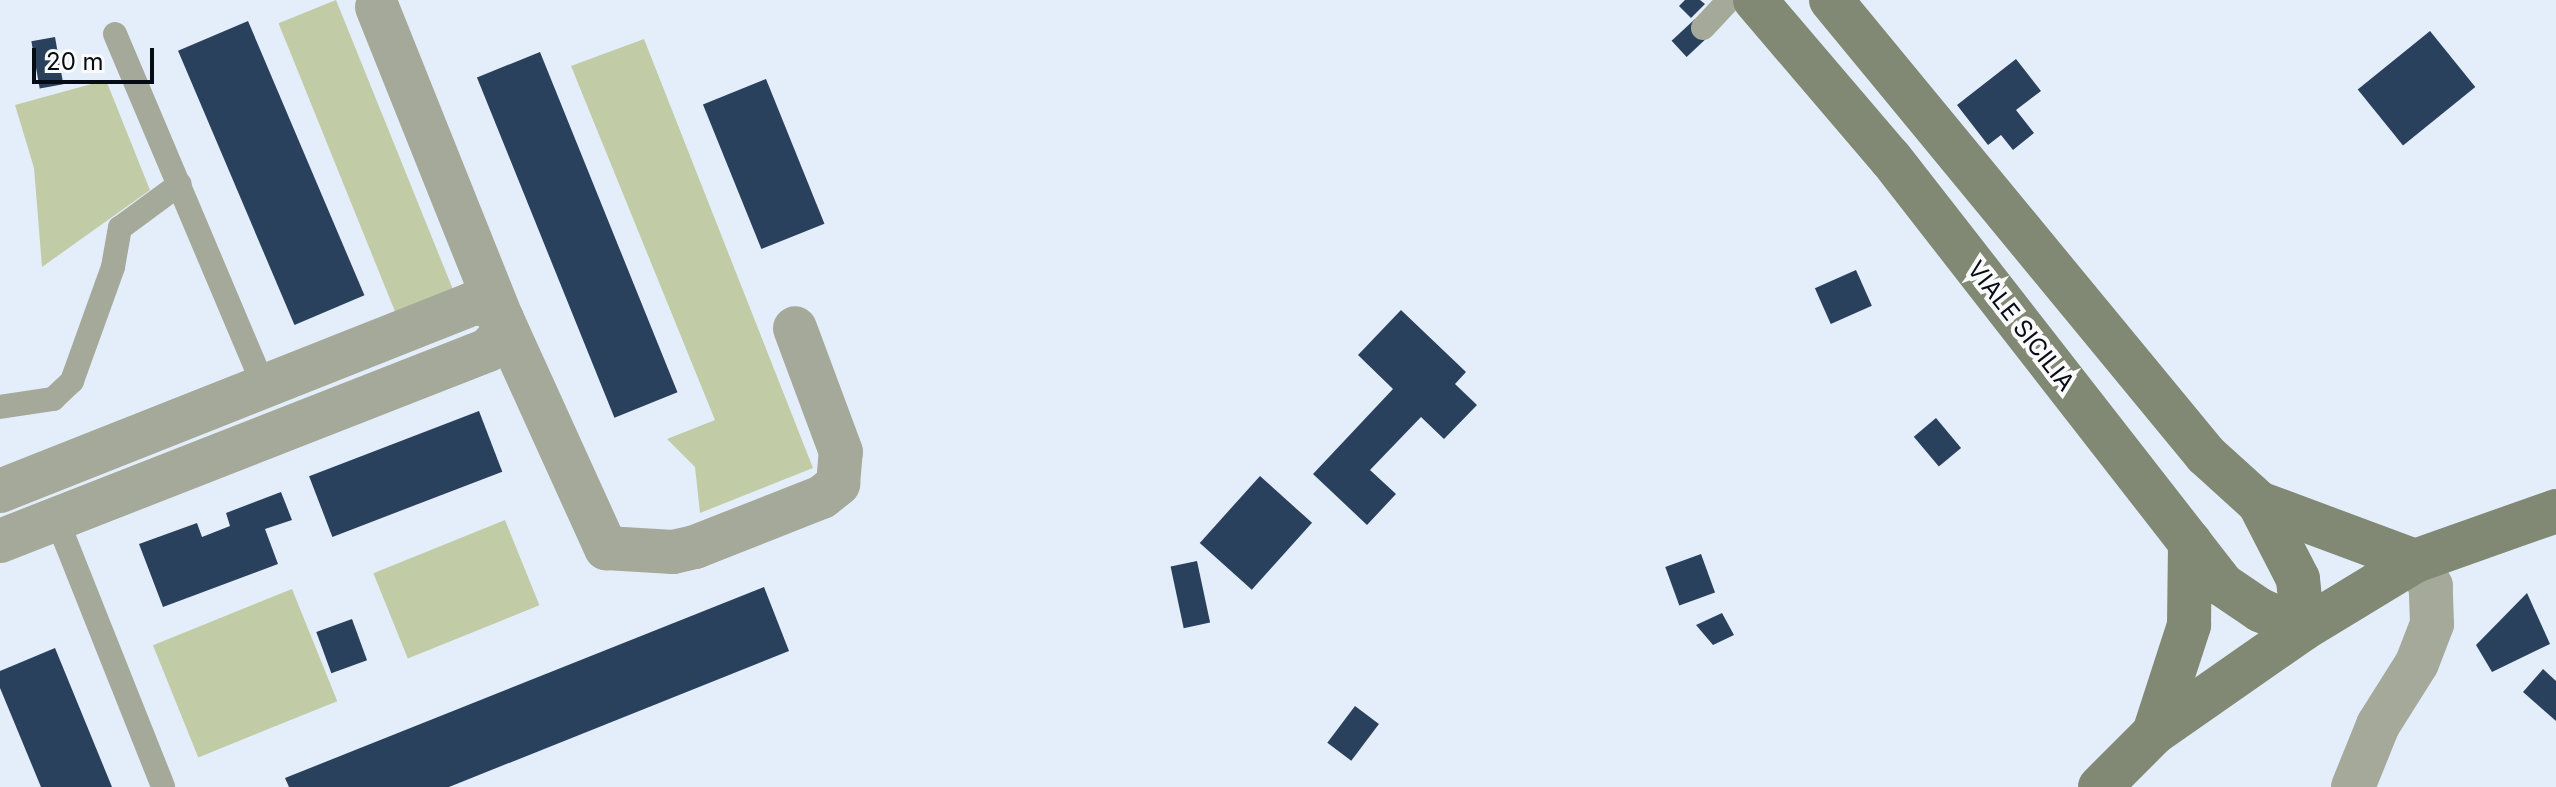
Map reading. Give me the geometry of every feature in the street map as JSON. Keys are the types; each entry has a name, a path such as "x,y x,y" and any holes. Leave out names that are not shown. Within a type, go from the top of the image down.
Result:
{"main road":[{"name":"VIALE SICILIA","path":"1755,0 1891,159 2223,585 2260,610 2303,629"},
{"path":"1831,0 2206,455 2259,503 2298,579 2303,629"},
{"path":"2259,503 2415,561"},
{"path":"2100,787 2154,733 2303,629 2415,561 2556,511"},
{"path":"2154,733 2189,625 2190,542"}],"street":[{"path":"377,7 502,319 601,542 621,552 695,547 822,497 838,484 841,452 795,328"},
{"path":"0,491 472,304 487,303 502,319 503,334 488,350 0,541"},
{"path":"2353,787 2378,725 2417,663 2432,624 2431,586 2415,561"}],"lane":[{"path":"1703,28 1729,0"},
{"path":"115,34 264,386"},
{"path":"0,407 53,399 72,381 113,267 120,228 180,184"},
{"path":"57,520 163,787"}],"green space":[{"path":"336,0 454,292 397,315 279,23"},
{"path":"644,39 813,468 700,513 695,467 667,439 715,420 571,66"},
{"path":"106,80 150,190 42,267 34,168 15,105"},
{"path":"505,520 539,605 408,658 373,573"},
{"path":"292,589 337,701 198,757 153,645"}],"building":[{"path":"1685,0 1700,0 1705,4 1691,18 1679,6"},
{"path":"1695,19 1710,35 1687,57 1672,41"},
{"path":"248,21 364,295 294,325 178,51"},
{"path":"2430,31 2475,87 2403,145 2358,90"},
{"path":"55,37 63,84 40,88 31,41"},
{"path":"540,52 677,392 614,418 477,77"},
{"path":"2016,59 2041,91 2016,110 2034,133 2013,150 2001,135 1988,145 1957,105"},
{"path":"766,79 824,224 761,249 703,104"},
{"path":"1856,270 1872,306 1831,324 1815,288"},
{"path":"1401,310 1466,372 1455,384 1477,405 1444,439 1421,417 1370,470 1396,494 1367,525 1313,474 1393,389 1358,355"},
{"path":"479,411 502,472 332,537 309,476"},
{"path":"1936,418 1961,448 1939,467 1914,437"},
{"path":"1260,476 1312,523 1252,590 1200,543"},
{"path":"281,492 292,520 265,529 278,564 163,607 139,544 197,523 202,537 230,526 226,513"},
{"path":"1701,554 1715,593 1679,606 1665,567"},
{"path":"1197,561 1210,623 1184,628 1171,567"},
{"path":"764,587 789,651 449,787 289,787 285,778"},
{"path":"2527,593 2550,644 2492,672 2476,645"},
{"path":"1722,613 1734,635 1713,645 1696,625"},
{"path":"352,619 367,660 331,673 316,632"},
{"path":"55,648 112,787 41,787 0,688 0,671"},
{"path":"2543,669 2556,681 2556,721 2523,692"},
{"path":"1355,706 1379,724 1351,761 1327,743"}]}
